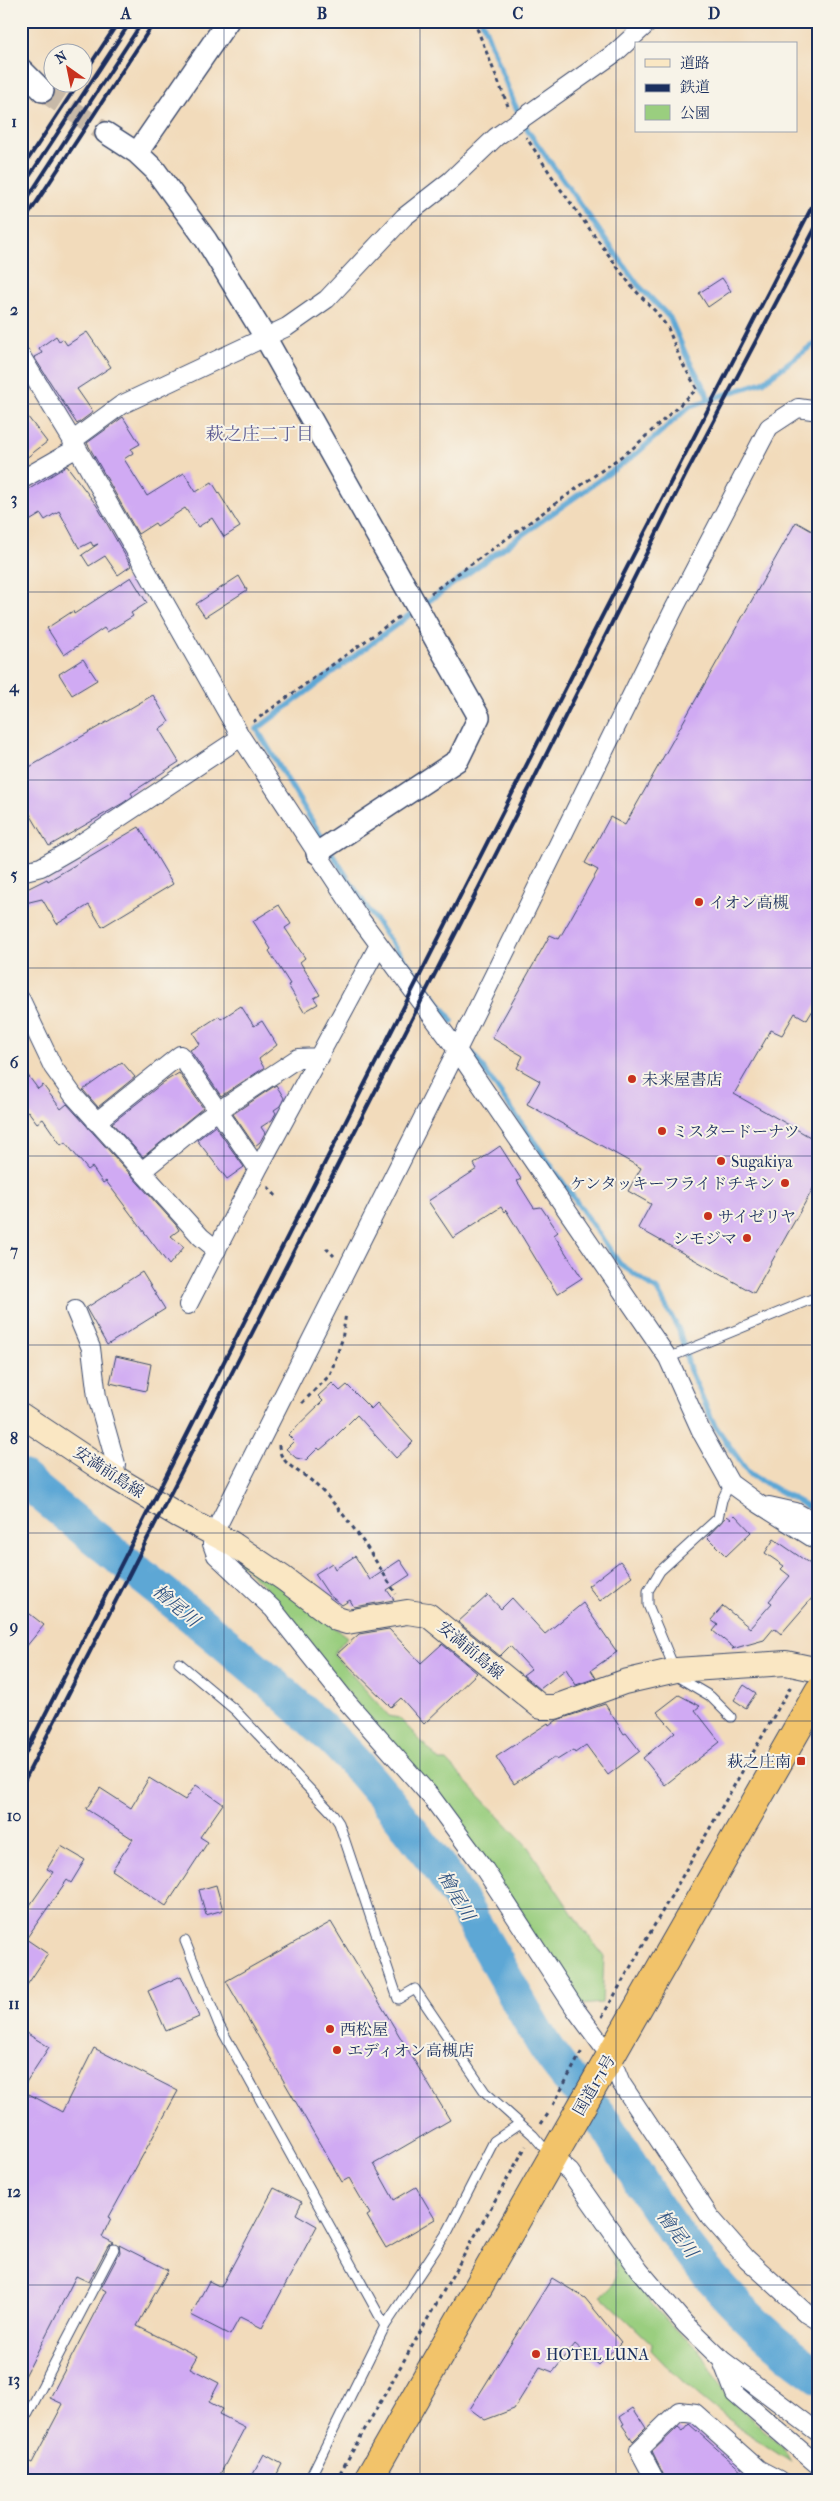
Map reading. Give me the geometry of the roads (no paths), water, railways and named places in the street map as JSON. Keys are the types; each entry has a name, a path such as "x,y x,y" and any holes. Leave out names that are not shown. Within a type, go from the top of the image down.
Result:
{"highway":[{"name":"国道171号","path":"368,2480 819,1691"}],"main road":[{"name":"安満前島線","path":"21,1415 114,1477 178,1515 214,1532 283,1578 342,1621 347,1622 407,1612 428,1615 541,1707 555,1707 624,1682 676,1670 786,1663 811,1668"}],"street":[{"path":"137,153 228,21"},
{"path":"21,480 74,444 121,405 287,326 327,299 404,217 450,181 496,137 615,53 650,21"},
{"path":"21,69 42,90"},
{"path":"106,133 137,153 155,170 206,240 265,337 479,717 458,760 317,854"},
{"path":"21,356 74,444 241,737 317,854 380,945 457,1050 671,1357 702,1434 730,1482 759,1504 819,1542"},
{"path":"819,411 798,408 769,426 674,609 457,1050 214,1532 212,1544 216,1555 263,1597 348,1702 450,1821 483,1867 621,2083 710,2217 747,2259 806,2313 819,2321"},
{"path":"21,872 41,867 74,848 241,737"},
{"path":"188,1305 218,1250 258,1169 380,945"},
{"path":"21,1000 54,1067 73,1095 201,1237 218,1250"},
{"path":"96,1122 180,1055 258,1169"},
{"path":"142,1171 219,1111 298,1058 320,1057"},
{"path":"75,1310 91,1348 97,1397 116,1464 114,1477"},
{"path":"759,1504 796,1512 819,1525"},
{"path":"552,2157 570,2172 639,2270 668,2306 722,2360 819,2433"},
{"path":"722,2360 735,2394 819,2466"},
{"path":"655,2480 639,2450 679,2411 695,2414 754,2474 779,2480"}],"lane":[{"path":"671,1357 819,1296"},
{"path":"730,1482 722,1500 718,1518 660,1571 648,1591 648,1605 678,1677 710,1696 731,1718"},
{"path":"179,1663 235,1710 333,1814 339,1823 398,1999 416,1989 485,2092 533,2135 552,2157"},
{"path":"185,1941 218,2025 385,2326"},
{"path":"307,2480 311,2476 385,2326 448,2231 494,2141 519,2124"},
{"path":"21,2426 114,2249"}],"waterway":[{"path":"482,21 514,103 528,131 638,285 670,318 686,355 706,391 708,399"},
{"path":"452,1021 393,945 351,884 257,729 416,610 636,454 690,406 763,382 819,340"},
{"path":"473,1054 620,1264 657,1290 679,1330 690,1370 714,1424 749,1474 819,1513"},
{"name":"檜尾川","path":"21,1477 255,1669 329,1736 371,1781 442,1872 472,1919 546,2047 599,2115 652,2200 676,2234 712,2279 752,2321 819,2376"}],"tunnel":[{"path":"44,92 106,133"}],"railway":[{"path":"92,62 119,21"},
{"path":"21,189 131,21"},
{"path":"21,208 143,21"},
{"path":"21,226 155,21"},
{"path":"21,170 72,92"},
{"path":"21,1762 598,624 819,193"},
{"path":"21,1787 529,789 687,472 819,221"}],"place":[{"name":"イオン高槻","path":"699,902"},
{"name":"未来屋書店","path":"632,1079"},
{"name":"ミスタードーナツ","path":"662,1131"},
{"name":"Sugakiya","path":"721,1161"},
{"name":"ケンタッキーフライドチキン","path":"785,1183"},
{"name":"サイゼリヤ","path":"708,1216"},
{"name":"シモジマ","path":"747,1238"},
{"name":"萩之庄南","path":"801,1761"},
{"name":"西松屋","path":"330,2029"},
{"name":"エディオン高槻店","path":"337,2050"},
{"name":"HOTEL LUNA","path":"536,2354"}],"district":[{"name":"萩之庄二丁目","path":"260,434"}]}
